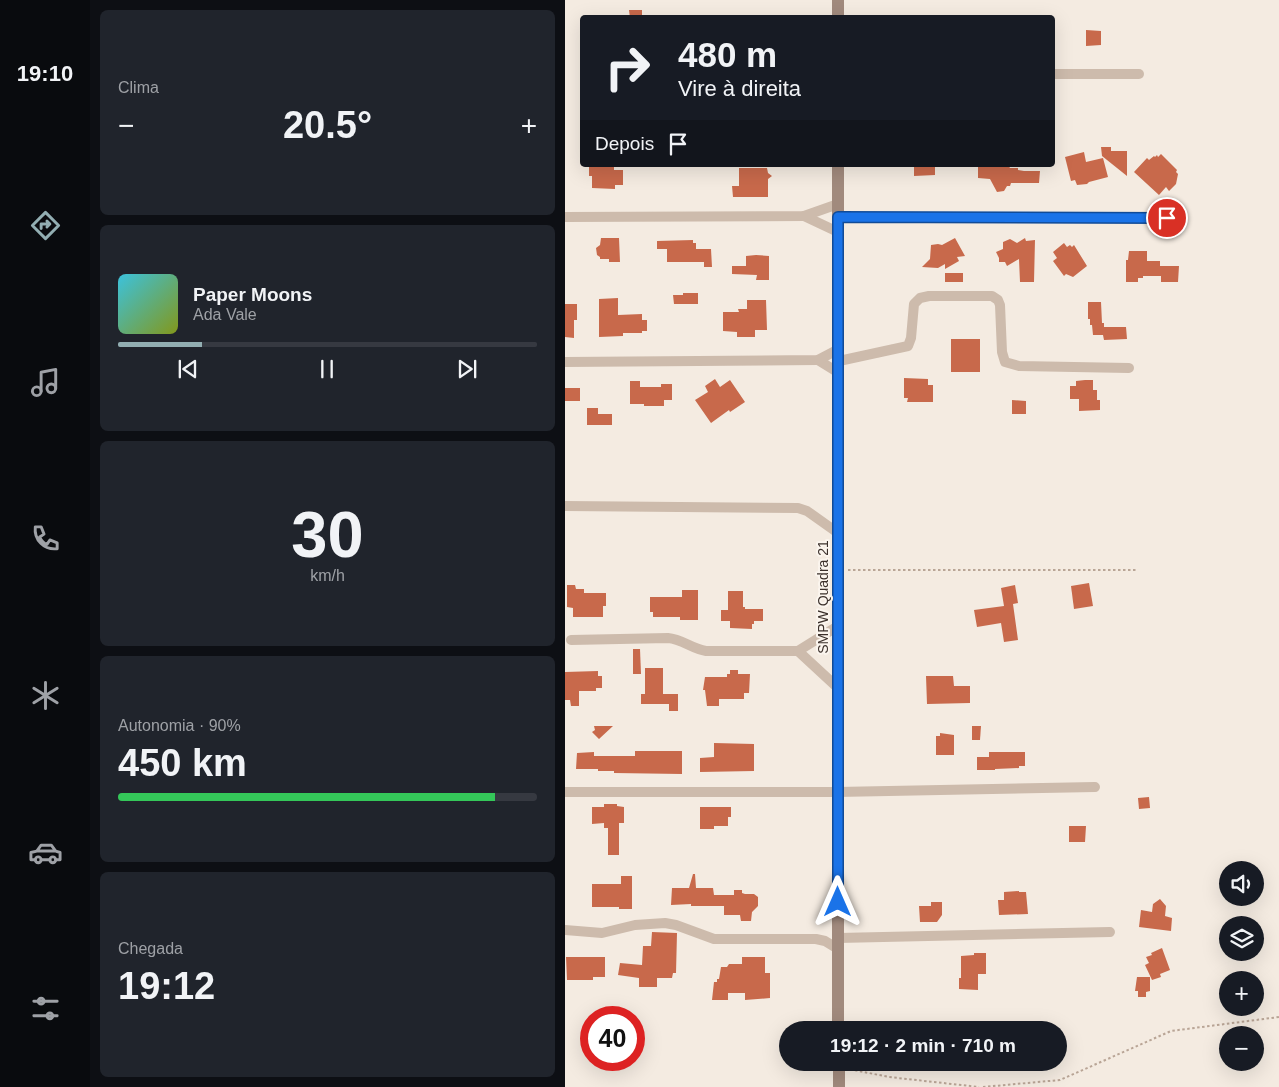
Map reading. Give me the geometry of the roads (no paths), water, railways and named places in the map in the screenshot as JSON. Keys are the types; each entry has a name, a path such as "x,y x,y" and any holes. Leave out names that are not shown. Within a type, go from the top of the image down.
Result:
{"street":[{"path":"838,0 838,15"},
{"path":"1055,74 1139,74"},
{"name":"SMPW Quadra 21","path":"838,167 838,1021"},
{"path":"565,217 804,216 838,210 1167,218"},
{"path":"804,216 838,232"},
{"path":"565,362 839,361 908,346 911,338 914,304 921,298 929,296 992,296 998,300 1000,305 1002,352 1005,362 1019,366 1129,368"},
{"path":"817,360 839,361"},
{"path":"565,506 798,508 807,511 838,533"},
{"path":"571,640 668,638 696,650 705,651 799,651 838,626"},
{"path":"799,651 838,688"},
{"path":"565,792 837,792 1095,786"},
{"path":"565,930 603,933 635,925 665,923 676,925 714,939 816,939 831,944 1110,932"},
{"path":"839,1071 839,1087"}]}
